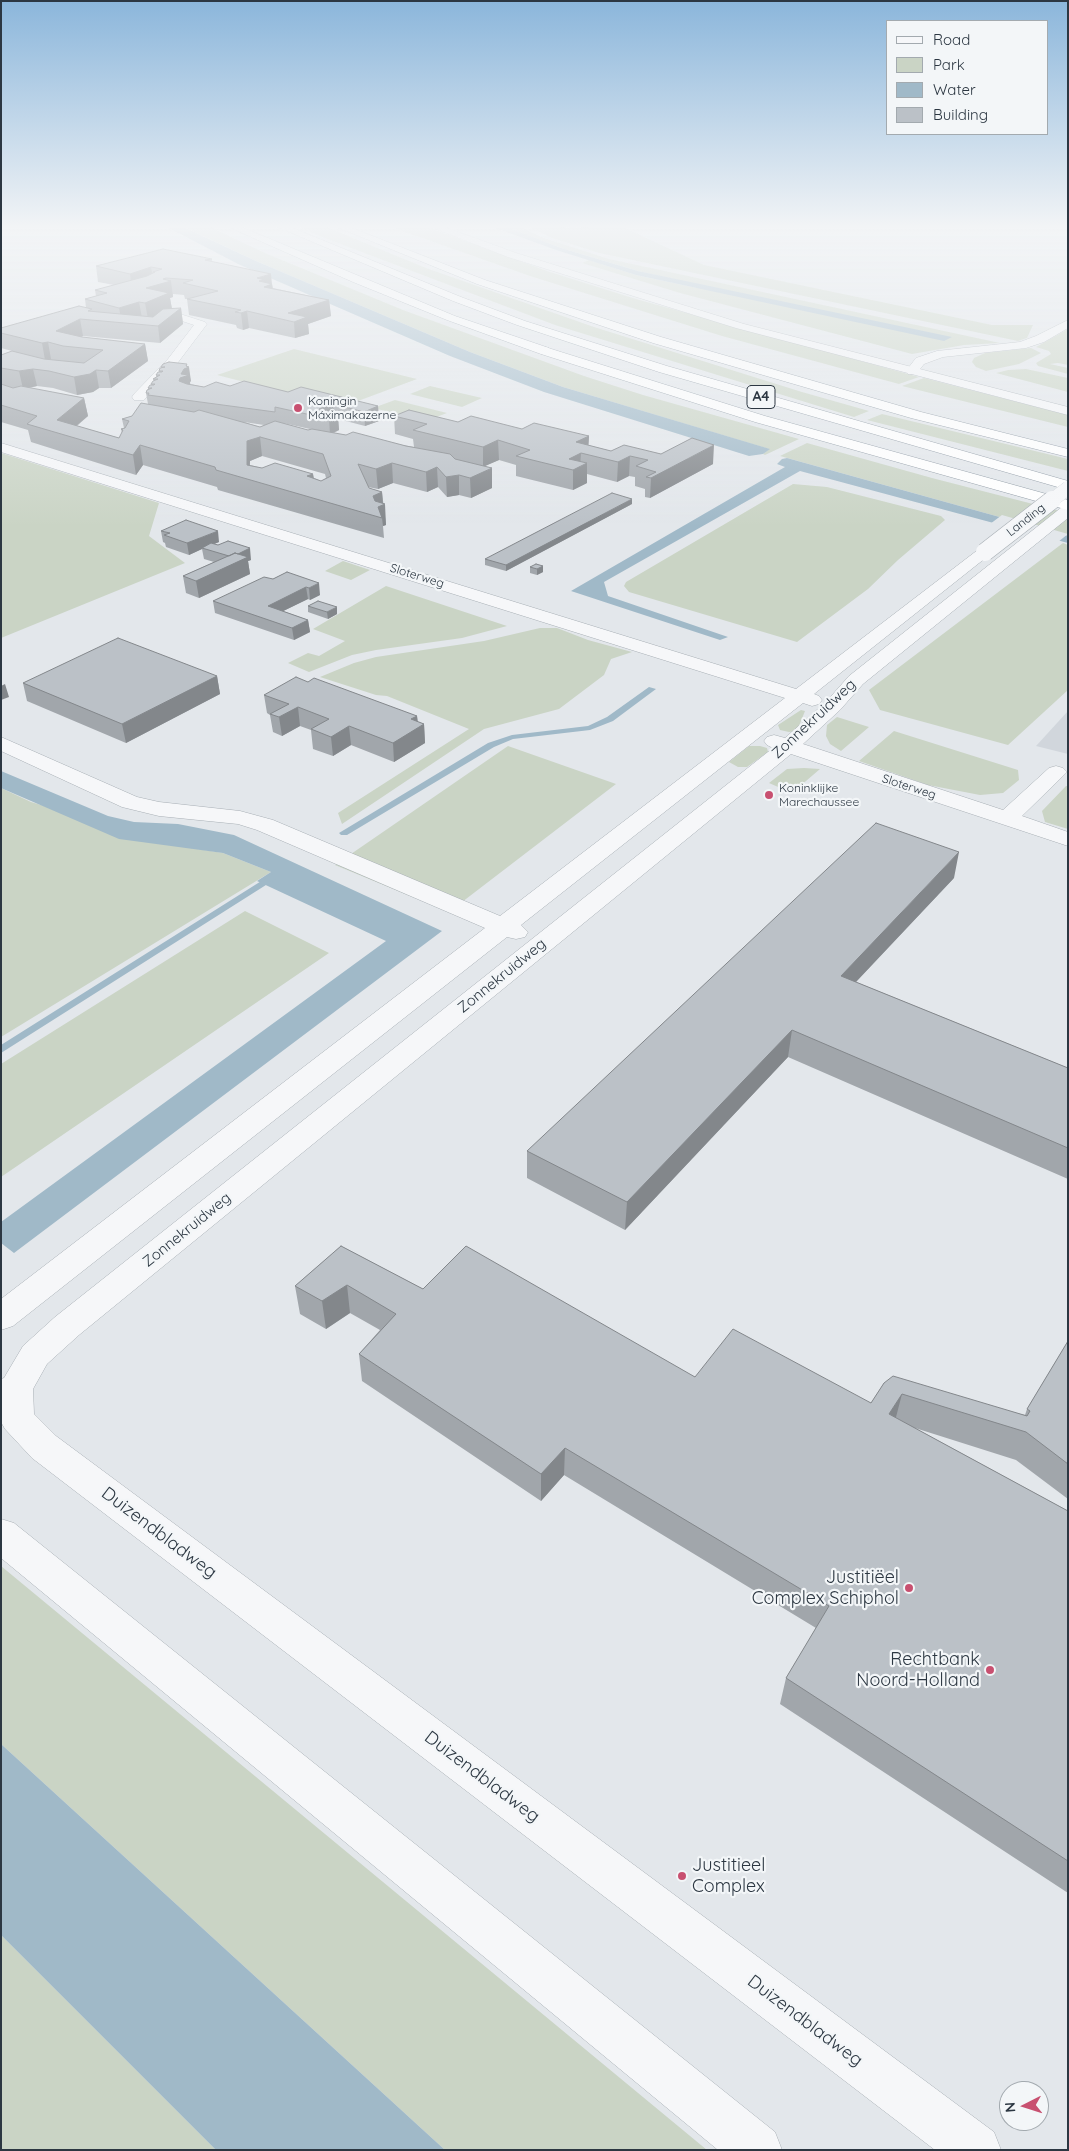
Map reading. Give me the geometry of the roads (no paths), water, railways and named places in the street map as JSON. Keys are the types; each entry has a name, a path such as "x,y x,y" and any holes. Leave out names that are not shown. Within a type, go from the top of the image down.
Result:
{"highway":[{"name":"A4","path":"475,326 545,351 760,419 1068,505"},
{"name":"A4","path":"531,326 663,369 1068,487"},
{"name":"A4","path":"616,326 916,415 1068,453"}],"street":[{"path":"139,397 172,362 199,326"},
{"path":"742,326 916,366 941,366 1020,385"},
{"path":"781,326 1068,410"},
{"path":"916,366 941,354 1022,345 1040,339 1062,326"},
{"path":"941,366 956,358 958,353"},
{"name":"Sloterweg","path":"1,447 833,706"},
{"name":"Landing","path":"985,552 1068,487"},
{"name":"Landing","path":"1006,559 1068,510"},
{"name":"Zonnekruidweg","path":"1,1316 985,552"},
{"name":"Zonnekruidweg","path":"9,1390 35,1355 67,1326 788,746 833,706 856,680 1006,559"},
{"name":"Sloterweg","path":"751,734 1068,839"},
{"path":"1,743 130,802 159,809 240,818 265,825 543,943"},
{"path":"1007,819 1056,772"},
{"name":"Duizendbladweg","path":"9,1390 17,1419 44,1446 976,2150"},
{"path":"1,1535 757,2150"}],"water":[{"path":"382,326 410,326 470,352 563,387 770,449 763,454 749,456 544,392 450,356"},
{"path":"876,326 901,326 952,337 944,341"},
{"path":"787,458 1068,536 1068,543 800,471 604,582 608,596 728,637 720,640 571,591 785,467 777,464 782,459"},
{"path":"1,771 108,816 134,822 178,824 234,835 442,931 14,1253 1,1243 1,1222 386,941 257,881 271,872 223,853 119,839 1,788"},
{"path":"1,1744 445,2150 216,2150 1,1935"}],"waterway":[{"path":"344,833 491,745 512,737 590,728 610,719 652,689"},
{"path":"1,1050 274,876"}],"place":[{"name":"Koningin Máximakazerne","path":"298,408"},
{"name":"Koninklijke Marechaussee","path":"769,795"},
{"name":"Justitiëel Complex Schiphol","path":"909,1588"},
{"name":"Rechtbank Noord-Holland","path":"990,1670"},
{"name":"Justitieel Complex","path":"682,1876"}]}
